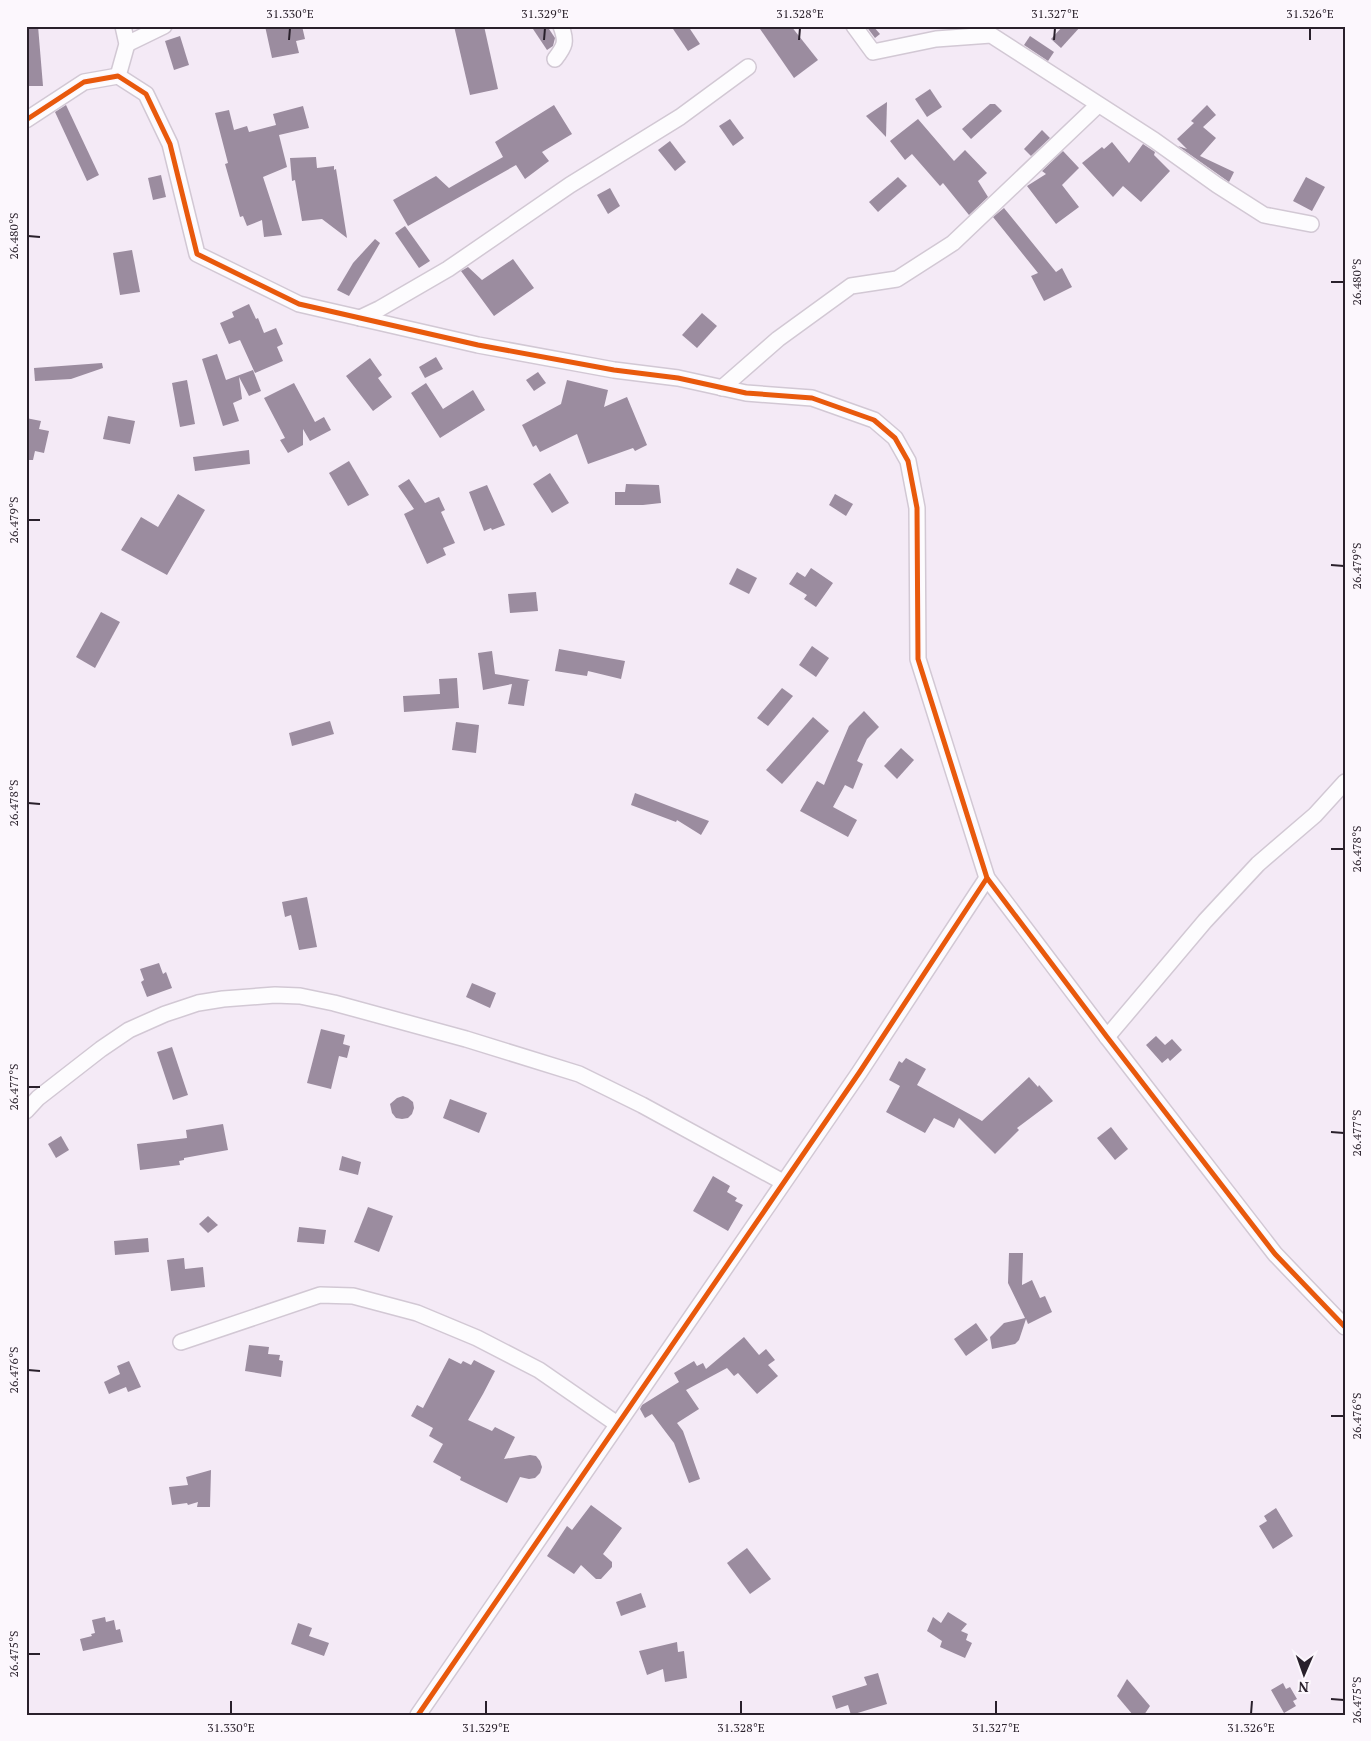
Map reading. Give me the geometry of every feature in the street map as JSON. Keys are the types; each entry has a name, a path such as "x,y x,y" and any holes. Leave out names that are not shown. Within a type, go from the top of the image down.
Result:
{"street":[{"path":"118,76 127,44 123,26"},
{"path":"127,44 164,26"},
{"path":"555,60 564,48 565,37 561,26"},
{"path":"854,26 873,52 936,39 991,35 1154,140 1216,185 1264,215 1311,224"},
{"path":"360,318 448,269 570,185 680,117 748,67"},
{"path":"26,120 84,82 118,76 146,94 170,144 197,254 299,304 478,345 614,370 678,378 746,393 812,398 874,420 895,438 908,461 917,508 918,659 987,878 1275,1254 1345,1327"},
{"path":"722,388 778,339 851,286 897,279 952,243 1098,104"},
{"path":"1107,1037 1199,929 1258,864 1315,815 1345,782"},
{"path":"418,1715 858,1073 987,878"},
{"path":"26,1111 38,1098 129,1030 165,1014 198,1003 223,998 274,995 300,996 334,1003 466,1039 579,1074 642,1105 783,1182"},
{"path":"181,1342 320,1295 353,1296 417,1313 477,1338 539,1370 617,1424"}],"building":[{"path":"26,26 38,26 43,86 29,86"},
{"path":"265,26 302,26 305,39 296,41 299,53 272,58"},
{"path":"454,26 484,26 498,89 470,95"},
{"path":"531,26 547,26 555,38 553,46 547,50"},
{"path":"671,26 688,26 700,44 688,51"},
{"path":"758,26 791,26 818,60 794,78"},
{"path":"866,26 873,26 880,34 875,38"},
{"path":"1063,26 1081,26 1061,48 1051,39"},
{"path":"180,36 189,65 174,70 165,41"},
{"path":"1030,36 1054,52 1048,61 1024,45"},
{"path":"930,89 942,107 927,117 915,99"},
{"path":"887,102 886,137 866,116"},
{"path":"990,104 995,104 1002,111 971,139 962,129"},
{"path":"66,105 99,175 87,181 55,112"},
{"path":"554,105 572,134 542,152 549,161 525,179 516,165 408,226 393,200 436,176 449,188 503,157 495,142"},
{"path":"1207,105 1216,115 1203,127 1216,138 1200,156 1234,172 1229,182 1178,146 1187,149 1177,139 1194,123 1191,121"},
{"path":"303,106 309,128 279,135 287,167 263,177 282,235 264,237 262,220 247,226 243,216 240,217 225,164 228,163 215,113 229,110 234,130 247,126 249,132 276,125 273,114"},
{"path":"730,119 744,138 733,146 719,126"},
{"path":"918,119 954,161 965,150 987,173 978,181 988,197 969,215 943,183 940,186 912,154 905,160 890,141"},
{"path":"1042,130 1050,138 1031,156 1024,149"},
{"path":"670,141 686,162 675,171 658,150"},
{"path":"1112,142 1129,163 1143,144 1155,152 1154,155 1170,171 1141,202 1123,186 1113,197 1082,163 1102,147 1104,149"},
{"path":"1063,151 1079,168 1062,185 1079,207 1056,224 1027,186 1046,174 1042,171"},
{"path":"316,157 317,168 334,166 334,170 336,169 347,238 322,219 302,221 295,180 292,181 290,158"},
{"path":"161,175 166,197 153,200 148,178"},
{"path":"898,177 907,186 878,212 869,202"},
{"path":"1306,177 1325,187 1312,211 1293,201"},
{"path":"610,188 620,206 608,214 597,195"},
{"path":"1004,208 1056,272 1062,268 1072,287 1044,301 1031,276 1038,273 993,217"},
{"path":"405,226 430,261 419,268 395,233"},
{"path":"375,239 380,243 349,296 337,290 353,263"},
{"path":"132,250 140,292 120,295 113,253"},
{"path":"513,259 534,288 494,316 461,271 468,267 482,280"},
{"path":"249,304 256,319 258,318 264,333 276,328 283,344 277,347 283,361 255,373 240,340 229,344 220,323 234,317 232,312"},
{"path":"702,313 717,326 697,348 682,335"},
{"path":"217,354 226,380 253,370 261,391 249,396 239,377 242,399 233,403 239,421 223,426 202,359"},
{"path":"436,357 443,369 425,378 419,367"},
{"path":"370,358 382,375 378,378 392,397 373,411 346,376"},
{"path":"102,363 103,368 71,379 35,381 34,368"},
{"path":"538,372 546,383 534,391 526,380"},
{"path":"187,380 195,424 180,427 172,383"},
{"path":"567,380 608,390 604,407 627,397 647,445 635,451 633,448 588,464 577,434 540,452 536,445 533,447 522,425 561,404"},
{"path":"294,383 315,422 324,417 331,430 310,441 303,429 303,445 288,453 280,440 285,438 264,398"},
{"path":"426,383 443,409 473,390 485,410 440,438 411,393"},
{"path":"108,416 135,421 130,444 103,439"},
{"path":"26,418 41,421 39,429 49,431 44,453 35,451 33,460 26,460"},
{"path":"249,450 250,464 195,471 193,457"},
{"path":"349,461 369,495 348,506 329,473"},
{"path":"550,473 569,503 552,513 533,484"},
{"path":"409,479 425,503 439,497 445,510 441,512 455,543 443,548 446,555 427,564 404,514 414,509 398,486"},
{"path":"626,484 659,485 661,503 615,505 615,492 625,492"},
{"path":"487,485 505,525 484,531 469,492"},
{"path":"178,494 205,510 167,575 121,550 141,517 158,527"},
{"path":"835,494 853,504 846,516 829,505"},
{"path":"737,568 757,578 749,594 729,584"},
{"path":"811,568 833,583 816,607 804,599 807,595 789,584 797,572 805,577"},
{"path":"536,592 538,611 510,613 508,594"},
{"path":"101,612 120,622 95,668 76,657"},
{"path":"812,646 829,658 816,677 799,665"},
{"path":"559,649 625,661 621,679 588,671 587,676 555,671"},
{"path":"492,651 495,674 530,680 528,681 524,706 508,704 512,684 483,690 478,653"},
{"path":"457,678 459,708 404,712 403,696 440,694 439,679"},
{"path":"782,688 793,696 768,726 757,718"},
{"path":"864,711 879,727 867,739 857,761 863,764 853,789 845,785 833,807 857,820 848,837 800,811 817,781 824,785 849,726"},
{"path":"813,717 829,731 782,784 766,770"},
{"path":"330,721 334,734 292,746 289,733"},
{"path":"456,722 479,725 476,753 452,750"},
{"path":"901,748 914,760 897,779 884,766"},
{"path":"635,793 709,821 701,835 677,820 676,822 631,805"},
{"path":"307,897 317,947 299,950 291,915 285,917 282,902"},
{"path":"159,963 163,974 166,972 172,988 147,997 141,982 144,980 140,969"},
{"path":"472,983 496,993 490,1008 466,997"},
{"path":"321,1029 345,1035 343,1044 350,1046 347,1058 339,1056 331,1089 307,1083"},
{"path":"1156,1036 1165,1045 1172,1039 1182,1050 1170,1061 1168,1058 1162,1063 1146,1045"},
{"path":"172,1047 188,1095 173,1100 157,1052"},
{"path":"906,1058 926,1069 917,1085 982,1121 1029,1077 1053,1101 1017,1128 1019,1130 995,1154 959,1118 954,1128 934,1118 925,1133 886,1112 900,1086 889,1080 899,1061 902,1063"},
{"path":"403,1096 413,1102 414,1108 408,1118 396,1118 392,1113 390,1104"},
{"path":"450,1099 487,1113 479,1133 443,1118"},
{"path":"223,1124 228,1150 184,1158 184,1160 179,1161 180,1165 140,1170 137,1144 187,1138 186,1130"},
{"path":"1111,1127 1128,1149 1115,1160 1097,1138"},
{"path":"61,1136 69,1150 56,1158 48,1144"},
{"path":"342,1156 361,1162 358,1175 339,1170"},
{"path":"713,1176 730,1186 727,1192 737,1198 735,1201 743,1205 728,1231 693,1211"},
{"path":"368,1207 393,1216 379,1252 354,1242"},
{"path":"208,1216 218,1225 208,1233 199,1224"},
{"path":"299,1227 326,1230 324,1244 297,1242"},
{"path":"148,1238 149,1252 115,1255 114,1241"},
{"path":"1009,1253 1023,1253 1022,1285 1032,1280 1040,1298 1045,1296 1052,1312 1028,1324 1026,1319 1019,1340 1015,1344 992,1349 990,1337 1004,1323 1025,1318 1008,1283"},
{"path":"184,1258 185,1269 203,1267 205,1287 171,1291 167,1260"},
{"path":"976,1323 988,1340 966,1356 954,1339"},
{"path":"744,1337 759,1355 766,1349 775,1360 768,1365 778,1376 757,1394 738,1373 734,1376 727,1368 686,1390 699,1409 677,1423 683,1431 700,1479 689,1483 674,1443 652,1414 645,1418 640,1409 642,1405 679,1382 674,1373 694,1361 697,1366 703,1363 706,1369"},
{"path":"249,1345 269,1347 268,1354 280,1355 279,1360 283,1361 281,1377 245,1371"},
{"path":"449,1358 461,1364 463,1361 471,1365 474,1360 495,1371 468,1420 492,1431 495,1427 515,1437 504,1459 530,1455 536,1456 540,1461 542,1467 540,1473 535,1478 520,1477 507,1503 460,1480 461,1477 433,1462 443,1444 429,1436 433,1428 411,1416 417,1405 423,1408"},
{"path":"129,1361 141,1387 128,1392 126,1387 109,1394 104,1382 120,1374 117,1366"},
{"path":"211,1470 210,1507 197,1507 198,1502 188,1505 187,1503 172,1505 169,1487 188,1485 186,1477"},
{"path":"591,1505 622,1528 603,1554 612,1562 612,1567 601,1579 596,1579 581,1565 574,1574 547,1556 567,1526 572,1530"},
{"path":"1276,1508 1293,1536 1273,1549 1259,1526 1267,1521 1264,1516"},
{"path":"747,1548 771,1579 750,1594 727,1563"},
{"path":"641,1593 646,1607 621,1616 616,1602"},
{"path":"948,1612 967,1624 961,1631 968,1634 966,1640 972,1643 965,1658 940,1647 942,1641 927,1631 933,1617 941,1623"},
{"path":"105,1617 106,1622 114,1620 116,1630 120,1629 123,1642 83,1651 80,1639 92,1636 91,1634 95,1633 92,1620"},
{"path":"298,1623 312,1628 309,1636 329,1643 324,1656 291,1644"},
{"path":"677,1642 678,1652 684,1651 687,1678 665,1682 663,1669 647,1675 639,1651"},
{"path":"878,1673 887,1704 851,1715 848,1705 836,1709 832,1696 867,1685 864,1677"},
{"path":"1127,1679 1150,1706 1144,1715 1133,1715 1117,1696"},
{"path":"1283,1683 1286,1689 1290,1687 1297,1699 1293,1701 1296,1706 1284,1713 1271,1690"}],"cycle path":[{"path":"26,120 84,82 118,76 146,94 170,144 197,254 299,304 478,345 614,370 678,378 746,393 812,398 874,420 895,438 908,461 917,508 918,659 987,878 1275,1254 1345,1327"},
{"path":"418,1715 859,1073 987,878"}]}
